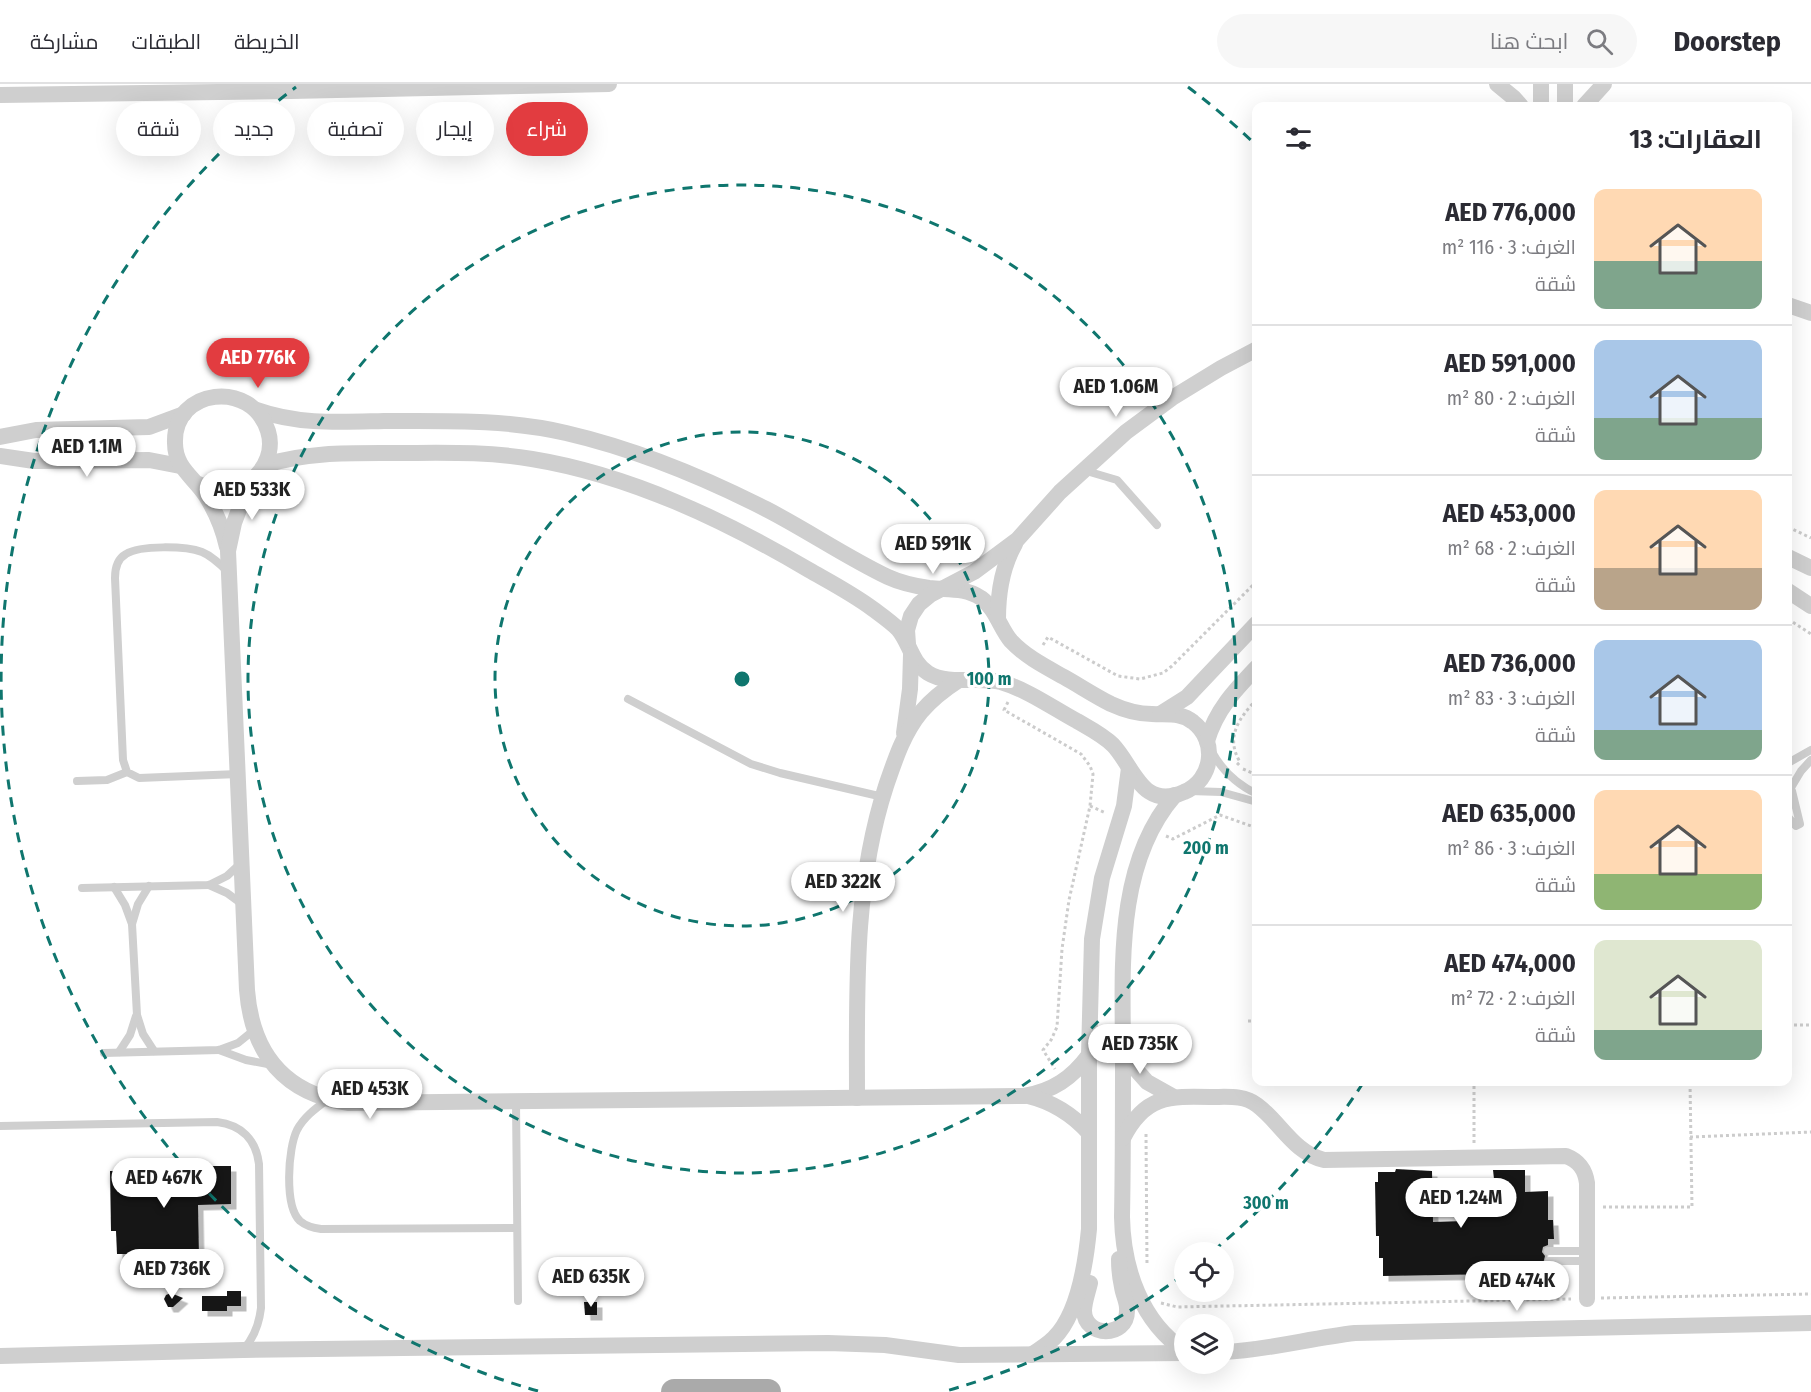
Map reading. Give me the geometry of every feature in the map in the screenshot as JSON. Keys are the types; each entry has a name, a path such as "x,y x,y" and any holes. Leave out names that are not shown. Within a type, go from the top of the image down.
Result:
{"main road":[{"path":"675,1392 768,1392"}],"street":[{"path":"0,95 609,84"},
{"path":"1497,84 1518,102"},
{"path":"1541,84 1541,102"},
{"path":"1565,84 1565,102"},
{"path":"1588,102 1604,84"},
{"path":"1792,306 1811,313"},
{"path":"857,1098 859,930 866,867 883,796 903,740 910,689 908,630 911,616 919,604 930,595 974,572 1017,540 1059,492 1126,432 1172,398 1252,352"},
{"path":"1089,1055 1063,1082 1038,1094 1024,1096 349,1103 327,1100 306,1091 289,1080 274,1066 262,1049 248,1010 228,550 220,522 205,495 180,466 175,454 174,440 177,427 184,414 194,405 206,398 219,396 240,399 257,410 275,416 313,422 496,422 531,426 578,436 635,453 765,508 892,579 909,584 963,590 981,598 991,607 1013,643 1034,660 1116,707 1137,713 1172,714 1194,722 1208,743"},
{"path":"228,550 234,523 249,483 265,465 270,450 270,436 257,410"},
{"path":"0,437 36,430 148,427 184,414"},
{"path":"265,465 316,454 459,453 526,458 592,472 675,501 778,551 873,609 898,629 920,667 931,675 944,680 988,680 1017,688 1105,738 1142,787 1164,796 1181,793"},
{"path":"0,456 34,461 148,460 180,466"},
{"path":"196,483 208,489 222,491 236,489 249,483"},
{"path":"998,619 999,594 1004,570 1017,540"},
{"path":"1792,558 1811,568"},
{"path":"1792,594 1811,606"},
{"path":"1160,714 1187,697 1252,628"},
{"path":"1129,768 1124,806 1107,858 1095,908 1092,939 1089,1229 1093,1260 1084,1313 1087,1322 1094,1329 1102,1332 1120,1327 1125,1320 1127,1310 1119,1273 1123,1137 1122,968 1127,912 1136,875 1151,831 1162,812 1181,793 1196,785 1208,767 1208,743 1211,728 1224,704 1252,673"},
{"path":"903,740 921,712 959,680"},
{"path":"1123,1055 1147,1083 1172,1096"},
{"path":"1024,1096 1064,1110 1089,1133"},
{"path":"1123,1137 1132,1121 1146,1108 1172,1096 1239,1097 1263,1110 1302,1150 1324,1160 1557,1155 1575,1159 1586,1174 1587,1299"},
{"path":"1031,1354 1055,1337 1070,1313 1084,1263 1089,1229"},
{"path":"1122,1229 1129,1269 1144,1306 1159,1329 1174,1342"},
{"path":"1234,1352 1272,1348 1316,1338 1355,1333 1811,1323"},
{"path":"0,1356 243,1350 828,1343 885,1345 959,1354 1174,1352"}],"lane":[{"path":"1083,470 1116,480 1157,525"},
{"path":"229,573 213,558 192,549 180,548 132,551 120,558 116,564 123,760 127,772 139,778 238,774"},
{"path":"628,699 751,764 780,773 883,796"},
{"path":"1208,743 1228,774 1252,792"},
{"path":"1792,761 1811,750"},
{"path":"1792,790 1801,771 1811,760"},
{"path":"77,781 107,780 127,772"},
{"path":"1181,793 1221,792 1252,801"},
{"path":"1792,796 1800,824 1796,826 1792,822"},
{"path":"209,885 227,876 241,863"},
{"path":"82,888 209,885 227,893 243,905"},
{"path":"132,924 138,904 149,886"},
{"path":"114,887 125,905 132,924 137,1015 143,1034 154,1051"},
{"path":"119,1052 130,1035 137,1015"},
{"path":"219,1050 238,1042 254,1030"},
{"path":"104,1053 219,1050 274,1066"},
{"path":"327,1100 303,1120 292,1143 291,1200 293,1211 300,1221 310,1227 321,1229 517,1228"},
{"path":"516,1102 518,1301"},
{"path":"0,1126 217,1122 228,1124 247,1134 258,1153 259,1164 261,1308 258,1327 243,1350"},
{"path":"1548,1251 1587,1256"},
{"path":"1549,1262 1587,1256"}],"path":[{"path":"1792,529 1811,538"},
{"path":"1034,660 1048,637 1118,676 1129,679 1152,677 1172,666 1252,586"},
{"path":"1792,622 1811,634"},
{"path":"1017,688 1004,710 1081,754 1093,774 1090,806 1069,900 1062,950 1056,1028 1051,1040 1043,1050 1063,1082"},
{"path":"1252,705 1238,720 1233,738 1236,755 1240,762 1236,766 1252,773"},
{"path":"1792,1025 1811,1025"},
{"path":"1474,1086 1474,1157"},
{"path":"1587,1208 1692,1207 1690,1086"},
{"path":"1146,1108 1147,1276"},
{"path":"1690,1137 1811,1132"},
{"path":"1157,1299 1177,1307 1811,1294"}],"building":[{"path":"209,1166 231,1166 231,1204 198,1205 199,1257 131,1257 131,1254 117,1254 116,1231 111,1231 110,1171 209,1170"},
{"path":"1396,1169 1432,1171 1433,1222 1464,1221 1464,1214 1492,1213 1493,1170 1525,1170 1525,1192 1548,1191 1548,1220 1553,1220 1554,1239 1548,1239 1548,1245 1543,1247 1542,1252 1545,1256 1543,1264 1549,1267 1549,1273 1383,1276 1383,1258 1379,1258 1379,1236 1376,1236 1375,1182 1378,1182 1378,1172 1395,1172"},
{"path":"227,1291 241,1291 241,1306 227,1306 227,1311 202,1311 202,1296 227,1296"},
{"path":"171,1293 183,1298 173,1307 168,1307 164,1299"},
{"path":"584,1302 597,1302 597,1315 585,1315"}]}
